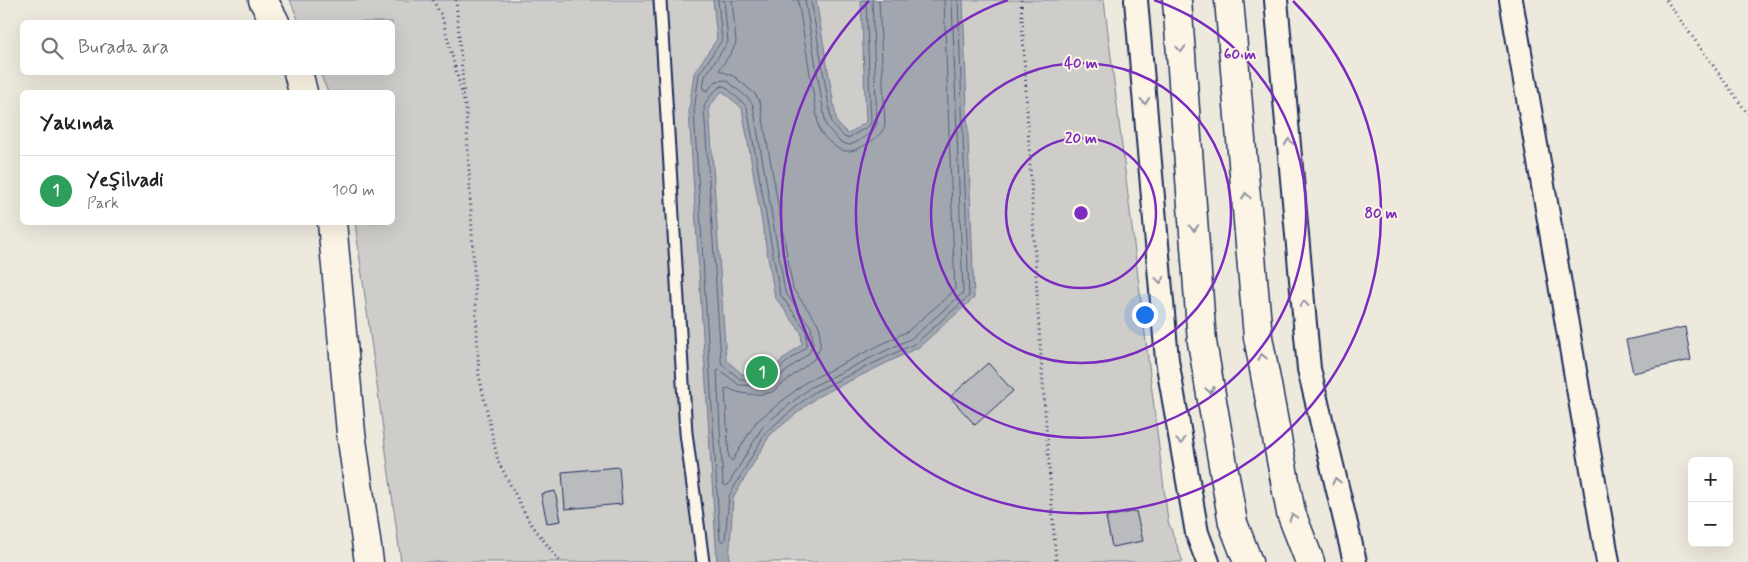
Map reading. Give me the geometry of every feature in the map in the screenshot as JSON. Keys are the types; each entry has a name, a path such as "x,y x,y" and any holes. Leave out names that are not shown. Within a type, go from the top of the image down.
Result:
{"main road":[{"path":"263,0 274,20"},
{"path":"1177,0 1202,342 1233,523 1248,562"},
{"path":"1229,0 1258,337 1291,513 1310,562"},
{"path":"299,75 302,90"},
{"path":"332,225 351,433 369,562"}],"street":[{"path":"1136,0 1167,360 1196,533 1208,562"},
{"path":"1276,0 1310,369 1355,562"},
{"path":"1511,0 1608,562"}],"lane":[{"path":"660,0 686,434 703,562"}],"path":[{"path":"433,0 442,17 465,105"},
{"path":"456,0 465,105 479,375 498,461 529,521 560,562"},
{"path":"1021,0 1038,329 1056,562"},
{"path":"1666,0 1748,114"}],"shaded area":[{"path":"290,0 1104,0 1168,521 1183,562 401,562 355,225 395,225 395,90 327,90 321,75 395,75 395,20 298,20"}],"water":[{"path":"713,0 816,0 837,123 848,134 866,122 861,0 963,0 974,298 919,347 817,397 770,435 733,498 729,562 717,562 689,111 694,73 717,39","holes":["722,91 742,108 775,297 801,332 802,344 764,375 742,374 726,360 709,107"]}],"building":[{"path":"1685,327 1691,360 1633,373 1626,340"},
{"path":"988,363 1013,391 975,425 950,397"},
{"path":"619,467 622,504 565,509 562,472"},
{"path":"555,491 561,521 547,523 541,494"},
{"path":"1136,511 1143,541 1112,547 1106,517"}],"place":[{"name":"Yeşilvadi","path":"762,372"}]}
